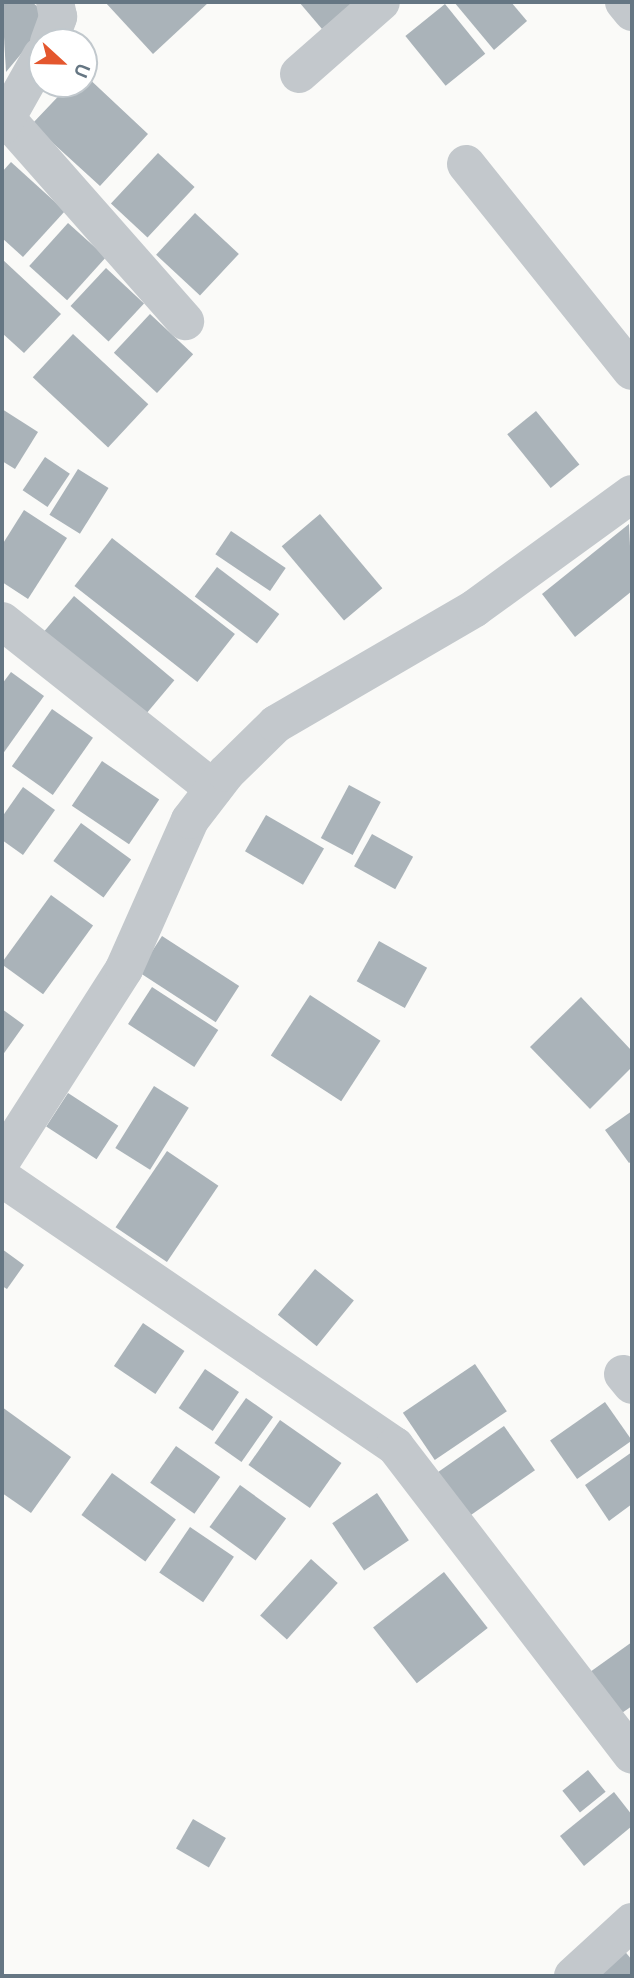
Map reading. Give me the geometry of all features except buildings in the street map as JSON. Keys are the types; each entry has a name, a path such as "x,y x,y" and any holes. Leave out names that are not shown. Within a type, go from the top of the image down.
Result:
{"street":[{"path":"54,28 58,17 55,2"},
{"path":"299,74 382,2"},
{"path":"624,2 632,12"},
{"path":"28,80 4,122 186,321"},
{"path":"466,164 632,371"},
{"path":"2,1160 124,969 190,820 214,789 276,724 475,608 632,496"},
{"path":"2,621 214,789"},
{"path":"2,1178 395,1446 632,1755"},
{"path":"573,1976 632,1922"}]}
